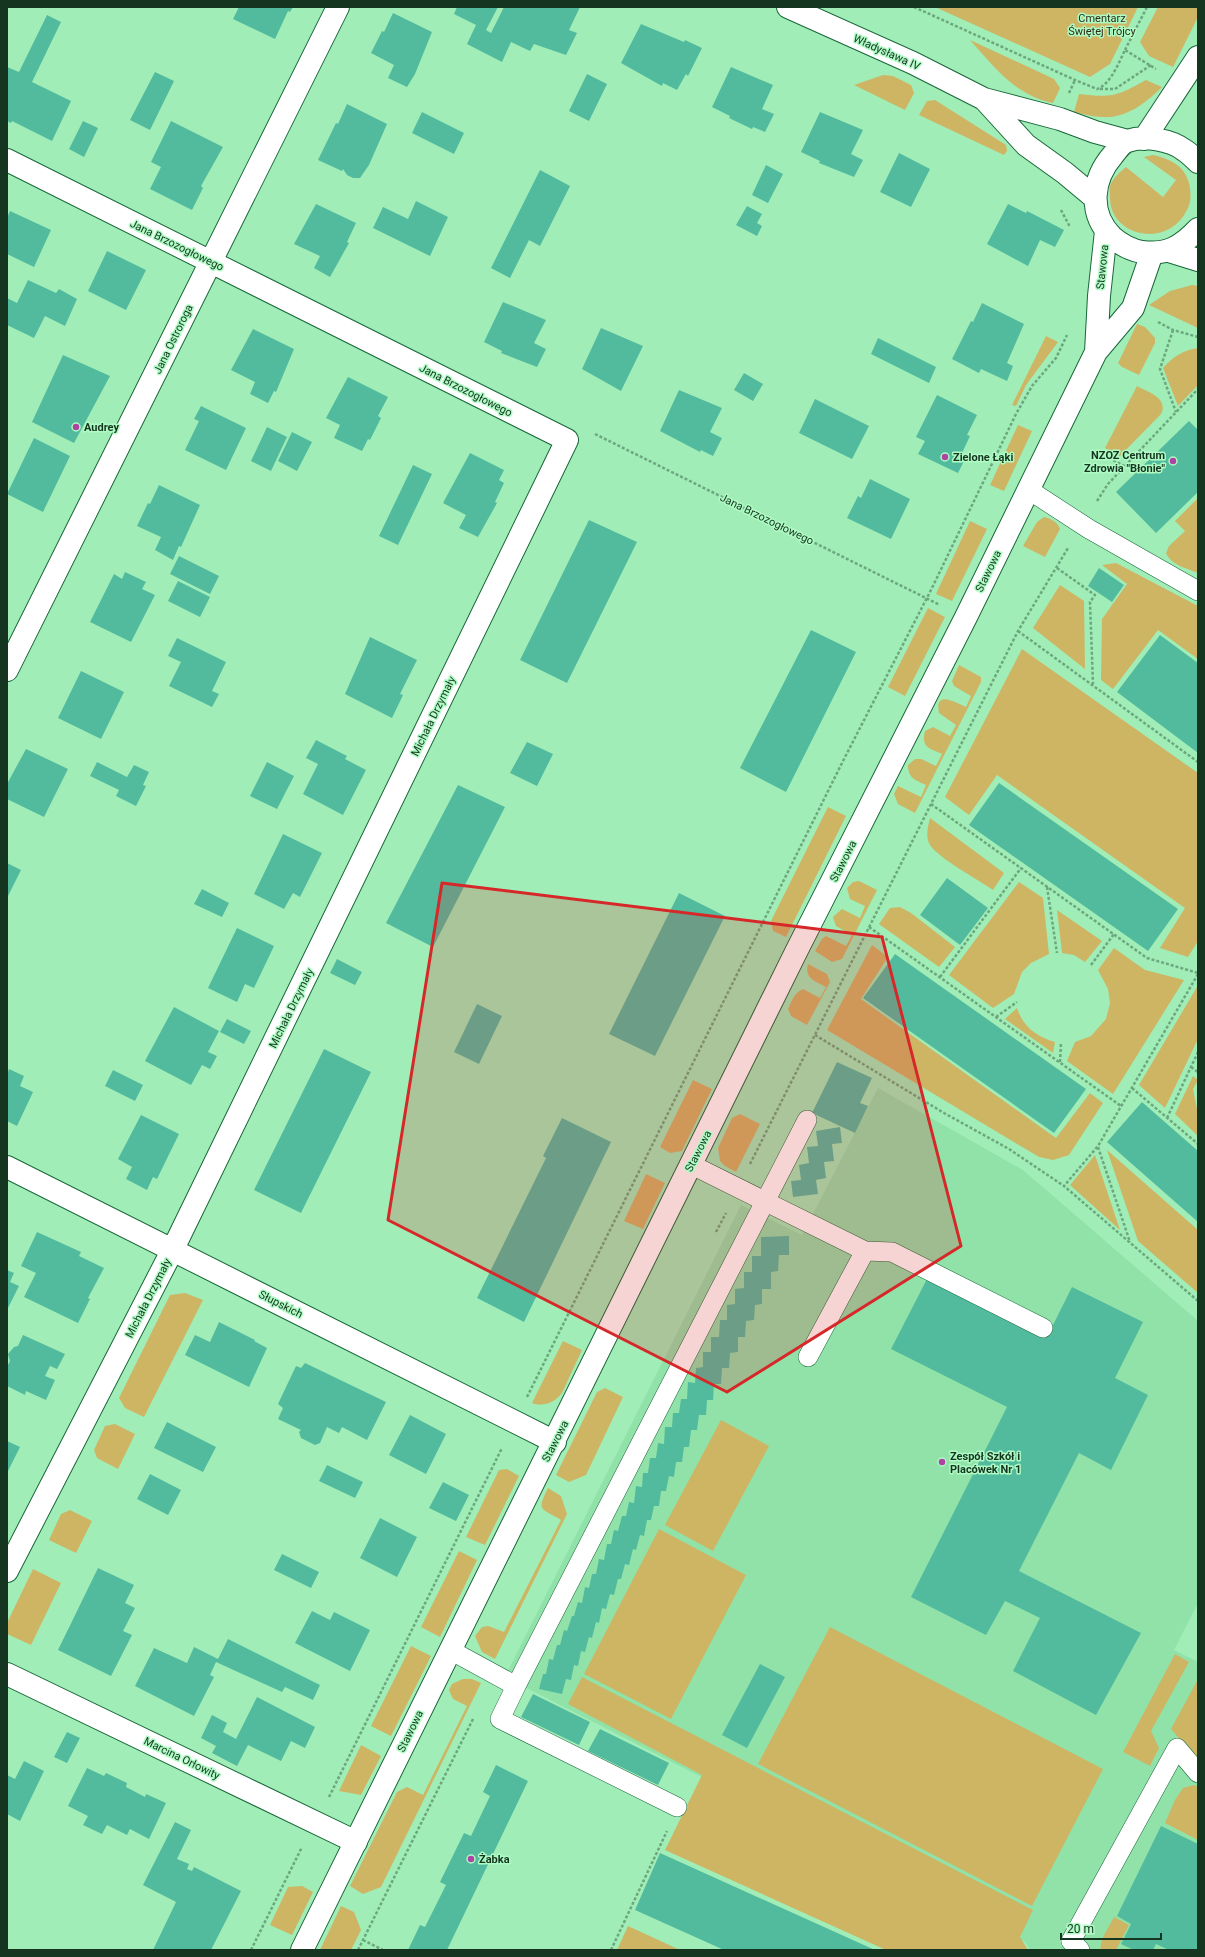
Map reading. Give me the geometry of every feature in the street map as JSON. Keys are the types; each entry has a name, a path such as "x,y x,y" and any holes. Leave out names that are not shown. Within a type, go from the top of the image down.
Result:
{"street":[{"name":"Jana Ostroroga","path":"8,664 338,7"},
{"name":"Władysława IV","path":"788,7 913,63 984,99 1060,119 1095,132 1136,140 1165,141 1184,149 1198,162"},
{"path":"1198,57 1182,83 1136,140 1104,166 1097,181 1095,198 1098,216 1106,231 1118,243 1138,251 1160,252 1198,260"},
{"name":"Władysława IV","path":"984,99 1026,144 1095,198"},
{"name":"Jana Brzozogłowego","path":"7,160 567,440"},
{"path":"1160,252 1186,242 1198,229"},
{"name":"Stawowa","path":"1096,352 1099,296 1106,231"},
{"name":"Stawowa","path":"302,1950 450,1650 555,1442 797,950 1096,352 1133,308 1160,252"},
{"name":"Michała Drzymały","path":"7,1571 173,1250 567,440"},
{"name":"Słupskich","path":"7,1168 555,1442"},
{"name":"Marcina Orłowity","path":"7,1674 356,1842"}],"lane":[{"path":"1028,490 1089,529 1198,591"},
{"path":"677,1807 500,1719 691,1347 764,1200 807,1120"},
{"path":"692,1165 864,1251 892,1252 1042,1328"},
{"path":"808,1357 864,1251"},
{"path":"450,1650 516,1686"},
{"path":"1080,1950 1071,1941 1177,1748 1198,1773"}],"path":[{"path":"914,7 1097,89 1115,89 1151,65"},
{"path":"1097,89 1107,82 1147,7"},
{"path":"1125,50 1182,83"},
{"path":"1057,204 1071,229"},
{"path":"251,1950 839,768 926,598 1016,414 1032,386 1056,358 1070,328"},
{"path":"1173,330 1160,369 1176,412"},
{"name":"Jana Brzozogłowego","path":"567,440 588,430 926,598"},
{"path":"1100,453 1124,466"},
{"path":"1057,568 1094,595 1090,602 1092,684"},
{"path":"1018,631 1198,762"},
{"path":"931,804 1147,958 1198,974 1098,1146 1064,1186"},
{"path":"940,977 1021,868"},
{"path":"1047,887 1057,953"},
{"path":"869,927 1121,1106"},
{"path":"1091,965 1114,934"},
{"path":"996,1017 1017,1002"},
{"path":"815,1035 944,1113 1010,1149 1064,1186 1198,1301"},
{"path":"1060,1062 1061,1043"},
{"path":"1167,1118 1198,1052"},
{"path":"1191,1067 1198,1072"},
{"path":"1132,1088 1198,1144"},
{"path":"1098,1146 1130,1243"},
{"path":"611,1950 677,1807"},
{"path":"363,1940 383,1950"}],"highlighted area":[{"path":"442,883 882,937 961,1246 727,1392 388,1220"}],"shaded area":[{"name":"Zespół Szkół i Placówek Nr 1","path":"878,1088 1023,1170 1198,1321 1198,1603 1174,1650 1198,1662 1198,1950 1030,1950 1025,1942 505,1677 741,1205 802,1235"}],"green space":[{"name":"Cmentarz Świętej Trójcy","path":"935,7 1138,7 1110,64 1090,77"},
{"path":"1158,7 1198,7 1198,17 1173,67 1149,56 1140,42"},
{"path":"970,40 1054,79 1060,88 1053,103 1028,94 1017,87 997,70"},
{"path":"883,75 893,76 911,85 914,93 905,110 854,85"},
{"path":"1146,80 1162,87 1143,104 1128,112 1111,117 1102,117 1074,112 1079,94 1107,96 1121,93"},
{"path":"935,100 1006,145 1007,151 1004,155 919,115 927,101"},
{"path":"1153,155 1171,161 1180,167 1189,183 1190,197 1189,205 1185,214 1173,227 1161,232 1150,234 1127,228 1118,220 1112,210 1110,186 1119,173 1126,167 1163,197 1176,180 1144,157"},
{"path":"1192,285 1198,286 1198,328 1149,305 1170,291"},
{"path":"1137,324 1145,327 1155,338 1155,343 1139,375 1122,367 1118,363"},
{"path":"1046,336 1058,342 1026,385 1016,406 1012,405"},
{"path":"1198,348 1198,385 1178,406 1163,368 1179,355 1188,350"},
{"path":"1137,386 1156,396 1160,400 1163,408 1161,414 1120,456 1105,448"},
{"path":"1018,425 1032,431 1004,491 990,485"},
{"path":"1198,498 1198,573 1175,563 1166,553 1169,546 1185,531 1175,521"},
{"path":"1044,517 1055,522 1060,529 1045,557 1023,546 1037,522"},
{"path":"970,521 987,529 952,601 936,594"},
{"path":"1116,563 1198,606 1198,659 1158,630 1113,689 1101,680 1102,619 1127,584 1102,565"},
{"path":"1060,585 1084,601 1085,669 1033,628"},
{"path":"928,608 945,617 905,696 888,687"},
{"path":"1022,649 1198,773 1198,941 1188,957 1160,948 1185,908 997,775 969,815 945,797"},
{"path":"959,665 981,677 981,682 915,813 898,804 894,794 898,786 921,797 926,785 915,780 911,776 908,765 915,759 921,759 936,766 942,754 927,747 924,741 925,731 933,727 950,736 956,725 939,713 938,706 940,701 952,701 966,707 971,696 954,686 952,681"},
{"path":"828,807 846,816 786,937 773,931 771,921"},
{"path":"930,818 1004,873 993,890 934,850 928,842 927,832"},
{"path":"859,881 877,890 842,959 832,962 815,951 822,939 826,936 846,946 852,935 836,926 833,917 842,909 860,918 865,906 850,899 847,888 853,882"},
{"path":"1019,882 1043,898 1049,954 1031,963 1022,972 1014,994 993,1008 949,975"},
{"path":"900,907 911,913 955,947 939,967 879,924 890,908"},
{"path":"1057,910 1102,941 1085,962 1074,955 1062,953"},
{"path":"872,945 888,957 861,999 1056,1138 1090,1093 1103,1103 1069,1155 1053,1160 1039,1157 827,1030"},
{"path":"1114,948 1145,970 1184,980 1113,1094 1067,1061 1075,1042 1091,1036 1106,1019 1110,1003 1108,989 1098,970"},
{"path":"808,964 827,974 830,982 807,1025 791,1016 788,1009 797,993 803,989 820,998 826,987 809,976 807,969"},
{"path":"1197,987 1198,1039 1165,1108 1139,1085"},
{"path":"1017,1008 1027,1026 1042,1037 1055,1042 1053,1053 1005,1019"},
{"path":"1193,1076 1198,1080 1193,1089 1198,1114 1198,1136 1175,1114"},
{"path":"693,1080 712,1089 682,1151 670,1153 660,1147"},
{"path":"740,1114 760,1124 736,1172 725,1166 720,1161 718,1148 732,1118"},
{"path":"1107,1150 1198,1230 1198,1293 1138,1241"},
{"path":"1095,1155 1120,1230 1070,1185"},
{"path":"646,1174 665,1183 643,1229 624,1221"},
{"path":"185,1293 203,1300 144,1417 125,1408 119,1398 170,1295"},
{"path":"563,1341 582,1350 562,1393 552,1402 541,1405 532,1403"},
{"path":"605,1388 623,1397 586,1475 569,1482 556,1475 597,1392"},
{"path":"721,1420 769,1446 713,1551 665,1525"},
{"path":"115,1424 135,1434 118,1469 97,1458 94,1450 105,1426"},
{"path":"507,1469 519,1476 485,1545 466,1537 499,1470"},
{"path":"548,1488 561,1496 567,1514 495,1659 482,1652 475,1636 482,1627 488,1626 504,1632 561,1520 542,1508 542,1501"},
{"path":"70,1510 92,1521 76,1553 49,1540 61,1514"},
{"path":"659,1529 746,1575 671,1719 584,1674"},
{"path":"459,1551 477,1560 440,1637 421,1627"},
{"path":"33,1569 61,1583 31,1645 7,1634 7,1623"},
{"path":"830,1627 1103,1769 1032,1906 758,1764"},
{"path":"411,1646 431,1656 391,1736 371,1726"},
{"path":"1175,1654 1189,1662 1151,1731 1159,1748 1150,1766 1123,1752"},
{"path":"582,1677 1033,1910 1020,1937 1028,1950 886,1950 665,1850 702,1775 568,1704"},
{"path":"463,1679 472,1679 481,1683 381,1887 363,1894 350,1886 397,1792 407,1787 423,1795 467,1706 453,1699 449,1690 452,1684"},
{"path":"1198,1679 1198,1760 1171,1729"},
{"path":"361,1745 381,1756 361,1795 339,1791"},
{"path":"1194,1785 1198,1787 1198,1840 1165,1823 1175,1800 1183,1788"},
{"path":"302,1886 313,1892 292,1935 270,1925 288,1887"},
{"path":"341,1906 354,1912 361,1930 351,1950 320,1950"},
{"path":"1114,1917 1129,1925 1116,1950 1100,1950 1102,1939"},
{"path":"628,1926 680,1950 617,1950"}],"building":[{"path":"239,7 293,7 290,12 288,11 275,39 233,19"},
{"path":"457,7 498,7 486,30 491,33 504,7 580,7 569,30 577,33 566,55 534,44 530,51 511,42 502,62 467,44 476,25 454,14"},
{"path":"393,13 432,32 415,74 407,87 388,78 394,65 371,53 382,31 384,32"},
{"path":"47,15 61,22 32,82 71,101 52,141 12,121 11,123 7,121 7,67 19,72"},
{"path":"641,24 684,42 685,40 702,48 688,76 686,74 677,90 663,83 662,86 621,63"},
{"path":"731,67 773,85 762,109 774,114 765,132 753,127 752,129 729,118 730,116 712,107"},
{"path":"155,72 174,81 150,130 130,120"},
{"path":"587,74 607,84 589,121 569,111"},
{"path":"347,104 387,124 369,165 360,178 353,178 347,175 343,169 342,171 318,160 336,123 338,124"},
{"path":"422,112 464,133 454,154 412,133"},
{"path":"820,112 863,130 851,154 863,160 854,177 819,163 820,161 801,152"},
{"path":"83,121 98,128 84,157 69,149"},
{"path":"171,121 223,147 201,186 203,188 192,210 150,189 161,167 151,162"},
{"path":"899,153 930,169 911,207 880,192"},
{"path":"766,165 783,174 768,203 752,195"},
{"path":"540,170 570,186 540,246 529,240 510,278 491,268"},
{"path":"416,201 448,217 430,256 373,228 383,207 408,219"},
{"path":"316,204 356,223 347,242 349,243 330,277 314,268 320,256 294,244"},
{"path":"1008,204 1026,213 1027,211 1064,230 1055,247 1040,240 1028,266 987,244"},
{"path":"747,206 762,214 757,223 762,226 757,236 736,225"},
{"path":"10,211 51,230 34,267 7,254 7,218"},
{"path":"107,251 146,270 126,310 88,291"},
{"path":"28,280 56,293 59,289 77,299 65,326 45,316 34,338 7,325 7,298 17,303"},
{"path":"503,302 546,320 534,343 546,349 537,367 501,353 502,351 484,342"},
{"path":"982,303 1024,324 1007,363 1013,366 1007,381 981,369 979,373 952,359"},
{"path":"601,328 643,346 621,391 582,369"},
{"path":"253,329 294,349 276,392 274,391 268,403 250,394 255,382 231,370"},
{"path":"878,338 936,367 929,383 871,354"},
{"path":"63,355 110,376 74,443 32,422"},
{"path":"744,373 763,384 753,401 734,390"},
{"path":"348,377 388,397 378,416 381,418 370,440 368,439 362,451 334,438 340,425 326,418"},
{"path":"679,390 722,408 710,432 722,438 713,456 701,450 700,452 660,431"},
{"path":"937,395 977,415 967,435 970,436 962,453 967,455 958,473 918,454 925,441 916,437"},
{"path":"815,399 869,426 852,459 799,433"},
{"path":"201,406 246,428 226,470 185,450 199,421 194,419"},
{"name":"NZOZ Centrum Zdrowia \"Błonie\"","path":"1189,421 1198,430 1198,492 1156,533 1116,492"},
{"path":"267,427 287,437 271,471 251,461"},
{"path":"292,432 312,442 297,471 278,461"},
{"path":"34,438 70,456 43,512 7,494"},
{"path":"470,453 504,470 499,480 504,483 495,502 497,503 478,537 459,528 466,515 443,503"},
{"path":"413,465 432,474 398,545 379,536"},
{"path":"870,479 910,499 891,539 847,518 858,496 861,498"},
{"path":"159,485 200,505 181,547 179,546 173,560 155,550 161,537 137,526"},
{"path":"589,520 637,542 567,683 520,660"},
{"path":"179,556 219,576 210,594 170,574"},
{"path":"1099,568 1124,585 1112,602 1088,586"},
{"path":"125,572 146,582 142,589 155,595 131,642 90,622 114,574 122,579"},
{"path":"178,581 210,597 200,617 168,601"},
{"path":"811,630 856,652 786,792 740,768"},
{"path":"1160,635 1198,663 1198,753 1117,692"},
{"path":"370,637 417,660 400,694 403,695 392,718 345,694"},
{"path":"177,638 226,662 212,691 219,694 212,707 169,686 181,662 168,656"},
{"path":"81,671 124,692 101,739 58,718"},
{"path":"316,740 347,756 345,759 366,770 343,815 303,794 318,764 306,758"},
{"path":"527,742 553,754 537,786 510,773"},
{"path":"26,749 68,769 44,817 7,799 7,784"},
{"path":"97,762 127,777 134,765 149,772 143,785 146,786 136,806 116,796 119,790 90,776"},
{"path":"267,762 294,776 277,809 250,796"},
{"path":"999,783 1178,909 1148,951 969,825"},
{"path":"458,785 505,807 433,947 386,923"},
{"path":"283,834 322,853 300,897 293,893 284,909 254,894"},
{"path":"7,863 21,870 7,898"},
{"path":"947,878 988,908 960,945 920,915"},
{"path":"202,889 229,903 222,917 194,904"},
{"path":"679,893 725,916 655,1056 609,1034"},
{"path":"237,928 274,946 254,988 245,984 237,1002 208,988"},
{"path":"895,954 1086,1089 1054,1133 863,998"},
{"path":"337,959 362,972 355,985 330,973"},
{"path":"477,1004 502,1016 479,1064 454,1052"},
{"path":"174,1007 219,1031 208,1052 217,1056 210,1069 202,1065 191,1085 145,1061"},
{"path":"227,1019 251,1031 244,1044 220,1032"},
{"path":"324,1049 371,1072 301,1213 254,1190"},
{"path":"837,1062 872,1078 860,1103 868,1106 855,1133 812,1113"},
{"path":"9,1069 24,1076 20,1086 33,1092 17,1126 7,1121 7,1075"},
{"path":"113,1070 143,1085 135,1101 105,1086"},
{"path":"1142,1102 1198,1151 1198,1222 1107,1142"},
{"path":"141,1115 179,1134 157,1179 153,1177 147,1190 126,1179 132,1167 118,1159"},
{"path":"562,1118 611,1142 524,1322 477,1298 546,1158 543,1156"},
{"path":"840,1127 842,1143 832,1144 834,1161 824,1162 826,1178 816,1180 818,1194 793,1197 791,1181 801,1180 799,1165 809,1163 807,1147 818,1146 816,1131"},
{"path":"37,1232 81,1252 79,1256 104,1268 88,1298 90,1299 78,1323 24,1297 36,1273 21,1266"},
{"path":"789,1236 789,1255 779,1255 778,1271 771,1272 771,1289 762,1289 762,1304 755,1305 754,1320 746,1321 745,1337 738,1337 738,1352 730,1353 729,1368 722,1368 721,1384 714,1384 713,1400 707,1400 706,1415 699,1415 697,1430 691,1430 689,1447 684,1447 682,1462 676,1462 674,1477 669,1476 666,1491 661,1491 659,1506 654,1506 651,1520 647,1520 644,1536 640,1535 636,1550 633,1549 629,1565 625,1564 621,1579 618,1579 614,1595 610,1594 606,1609 602,1608 599,1623 596,1622 592,1638 589,1637 585,1652 581,1651 578,1666 574,1665 571,1680 566,1679 562,1694 539,1689 543,1674 546,1674 549,1659 553,1660 557,1645 560,1645 564,1630 567,1631 572,1616 574,1616 578,1602 582,1603 585,1587 589,1588 592,1574 596,1574 599,1559 604,1560 607,1544 611,1544 614,1530 618,1531 622,1516 626,1516 629,1502 634,1503 636,1486 642,1487 643,1473 648,1473 650,1458 656,1458 658,1443 664,1444 665,1427 672,1427 673,1413 679,1413 681,1399 687,1399 688,1382 695,1383 696,1368 703,1367 703,1352 711,1352 711,1337 719,1337 720,1320 727,1320 727,1305 735,1304 735,1289 744,1288 744,1272 752,1272 752,1256 761,1256 761,1237"},
{"path":"7,1270 14,1273 10,1282 19,1286 7,1310"},
{"path":"928,1277 1047,1337 1072,1287 1143,1322 1115,1378 1148,1395 1111,1470 1079,1453 1019,1571 1141,1633 1096,1715 1013,1671 1040,1618 1005,1601 986,1635 911,1597 1007,1407 891,1349"},
{"path":"219,1322 255,1340 254,1341 267,1348 249,1387 185,1355 195,1335 210,1342"},
{"path":"23,1335 65,1354 57,1369 50,1366 45,1376 55,1380 46,1400 26,1391 25,1395 7,1386 7,1367 10,1361 8,1354 14,1347 18,1346"},
{"path":"305,1363 386,1402 367,1440 342,1427 339,1433 327,1427 320,1443 315,1445 301,1438 299,1432 301,1430 278,1419 283,1408 278,1404 296,1366 301,1368"},
{"path":"410,1415 446,1434 426,1474 389,1455"},
{"path":"167,1422 216,1447 203,1472 154,1448"},
{"path":"7,1441 20,1447 7,1473"},
{"path":"327,1465 363,1482 355,1498 319,1481"},
{"path":"150,1474 181,1490 168,1515 137,1499"},
{"path":"443,1482 469,1495 456,1521 429,1508"},
{"path":"380,1518 417,1537 397,1577 360,1558"},
{"path":"282,1554 319,1572 311,1588 274,1570"},
{"path":"98,1568 134,1585 125,1603 135,1608 123,1631 132,1635 111,1676 58,1650"},
{"path":"312,1611 330,1620 334,1612 370,1630 350,1671 295,1643"},
{"path":"228,1639 320,1685 313,1700 285,1687 282,1692 216,1662 210,1675 214,1677 194,1716 135,1686 154,1648 187,1663 194,1647 218,1659"},
{"path":"760,1664 785,1677 747,1748 722,1735"},
{"path":"533,1694 590,1722 579,1745 521,1717"},
{"path":"257,1697 315,1727 305,1748 291,1741 281,1761 248,1745 237,1766 212,1753 216,1746 201,1738 212,1715 227,1723 223,1732 236,1739"},
{"path":"600,1729 669,1763 658,1785 588,1751"},
{"path":"67,1732 80,1738 67,1763 54,1757"},
{"path":"24,1761 44,1771 20,1821 7,1814 7,1775 15,1779"},
{"name":"Żabka","path":"496,1765 528,1781 447,1950 408,1950 420,1925 425,1927 446,1885 440,1882 464,1833 471,1836 490,1796 483,1792"},
{"path":"87,1768 104,1776 106,1773 127,1783 126,1787 145,1797 146,1794 166,1803 149,1839 130,1829 127,1835 107,1825 102,1834 83,1825 88,1816 68,1806"},
{"path":"175,1822 191,1830 177,1859 189,1864 187,1869 192,1871 194,1867 241,1891 211,1950 153,1950 176,1902 143,1885"},
{"path":"1161,1826 1198,1844 1198,1950 1169,1950 1156,1944 1153,1950 1134,1950 1121,1944 1131,1924 1117,1916"},
{"path":"660,1853 875,1950 724,1950 635,1910"}],"place":[{"name":"Audrey","path":"76,427"},
{"name":"Zielone Łąki","path":"945,457"},
{"name":"NZOZ Centrum Zdrowia \"Błonie\"","path":"1173,461"},
{"name":"Zespół Szkół i Placówek Nr 1","path":"942,1462"},
{"name":"Żabka","path":"471,1859"}]}
